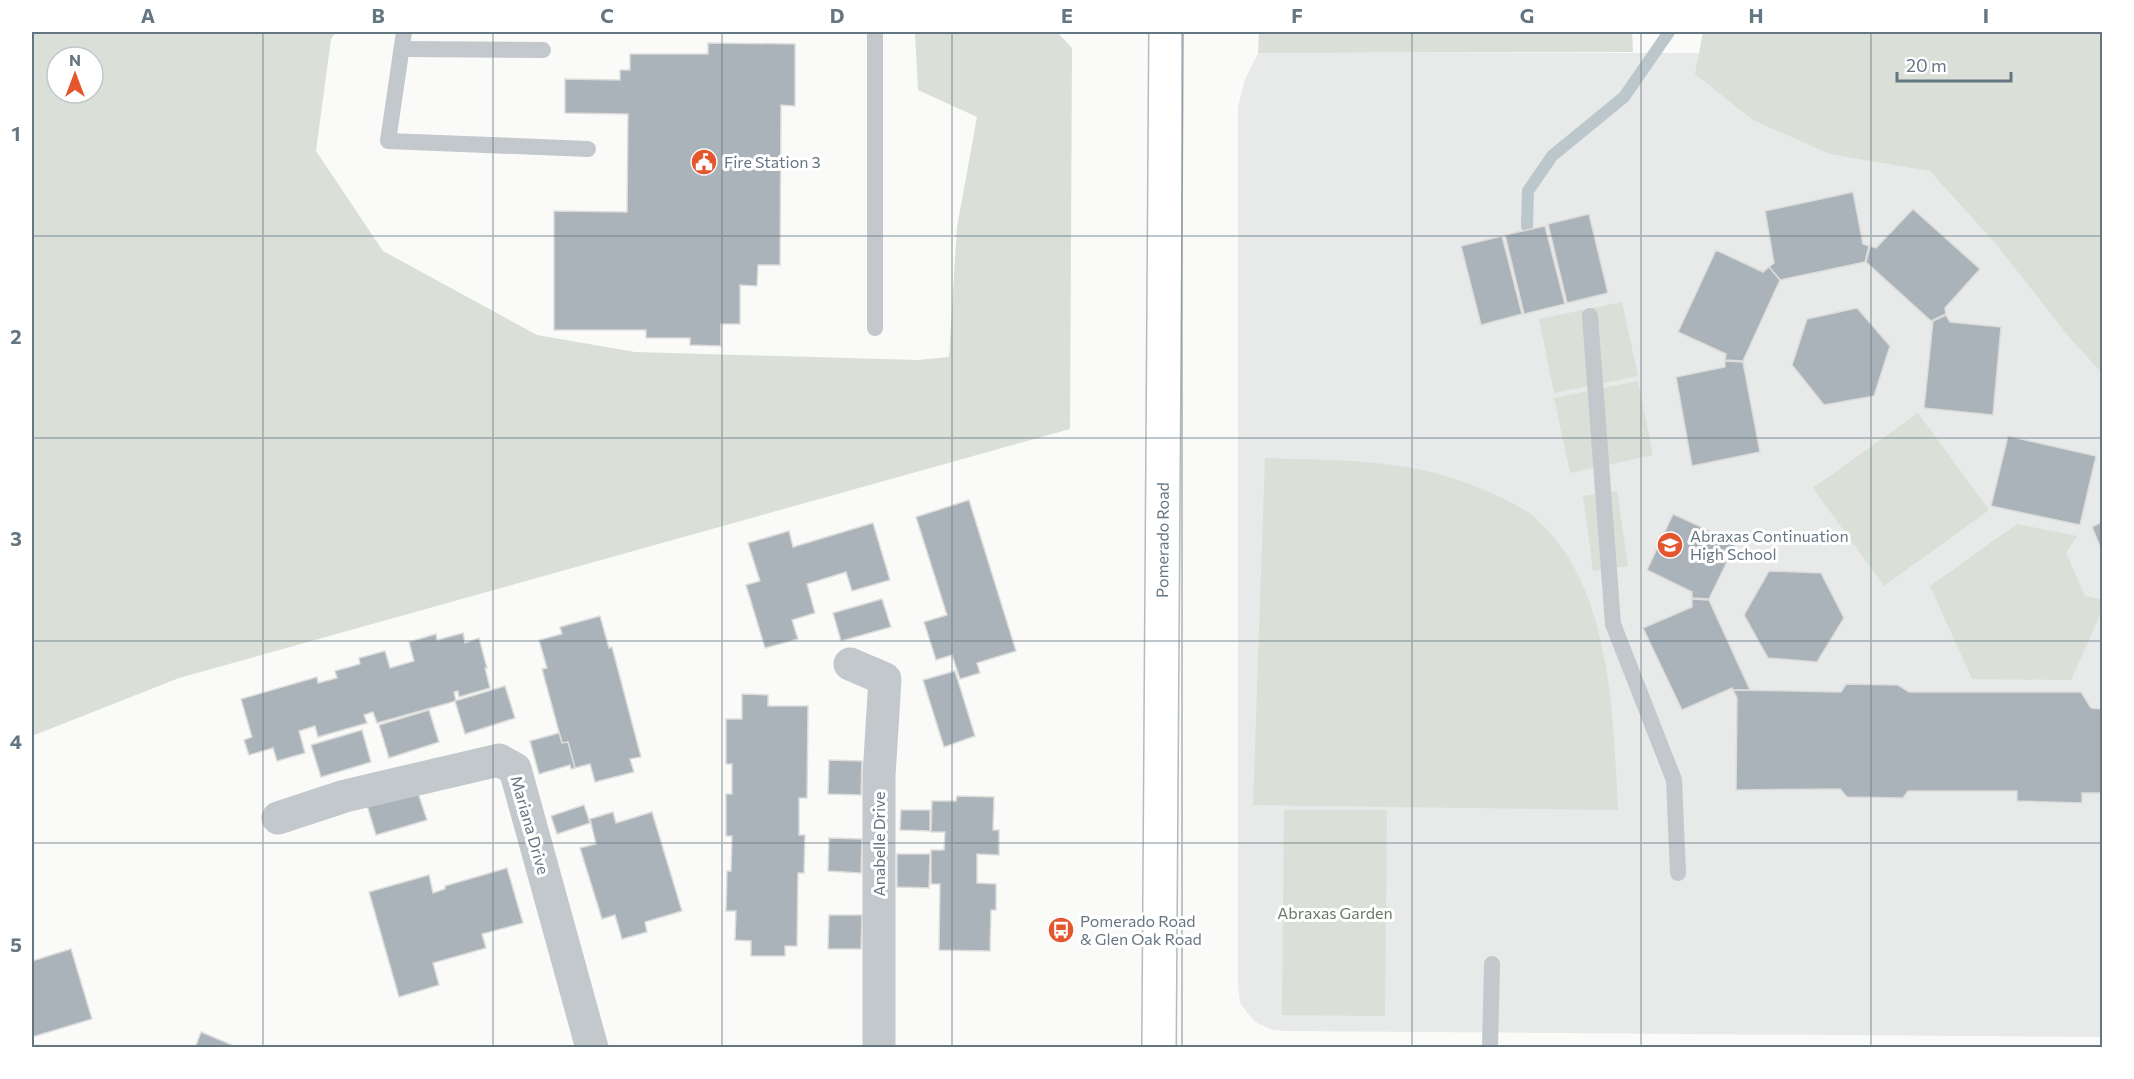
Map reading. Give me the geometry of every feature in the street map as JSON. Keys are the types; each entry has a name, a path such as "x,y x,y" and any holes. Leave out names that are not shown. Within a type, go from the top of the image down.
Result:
{"main road":[{"name":"Pomerado Road","path":"1159,1047 1166,32"}],"street":[{"name":"Anabelle Drive","path":"850,664 885,679 879,776 879,1047"},
{"name":"Mariana Drive","path":"278,818 345,796 499,760 515,769 592,1047"}],"lane":[{"path":"404,32 388,141 588,149"},
{"path":"875,32 875,328"},
{"path":"402,49 543,50"},
{"path":"1590,316 1613,624 1674,780 1678,873"},
{"path":"1490,1047 1491,964"}],"shaded area":[{"name":"Abraxas Continuation High School","path":"1258,53 2102,53 2102,1037 1284,1031 1273,1030 1257,1023 1249,1015 1240,1003 1238,983 1238,107 1245,79"}],"green space":[{"path":"32,32 336,32 331,39 316,151 383,251 537,335 635,352 917,360 949,357 957,227 977,117 918,90 915,32 1057,32 1072,48 1070,429 179,678 32,736"},
{"path":"1259,32 1632,32 1633,52 1258,53"},
{"path":"1703,32 2102,32 2102,373 2069,337 1996,244 1930,171 1830,154 1753,120 1695,74"},
{"path":"1622,302 1638,376 1554,393 1539,319"},
{"path":"1638,381 1653,455 1570,473 1554,398"},
{"path":"1918,413 1989,510 1884,586 1813,488"},
{"path":"1265,458 1361,462 1424,470 1485,490 1533,516 1559,544 1579,577 1593,613 1610,692 1618,810 1253,805"},
{"path":"1617,491 1628,566 1593,571 1583,496"},
{"path":"2017,524 2077,536 2066,553 2085,596 2100,599 2102,610 2071,680 1972,679 1930,586"},
{"name":"Abraxas Garden","path":"1284,810 1387,810 1385,1016 1282,1015"}],"building":[{"name":"Fire Station 3","path":"708,43 795,44 795,106 781,105 780,265 758,265 757,286 740,285 740,324 721,324 721,346 690,345 690,338 646,338 646,330 554,330 554,211 627,212 628,114 565,113 565,79 620,80 620,70 630,70 630,54 708,54"},
{"path":"1853,192 1863,244 1869,246 1865,262 1780,280 1769,267 1774,263 1765,211"},
{"path":"1913,209 1980,269 1945,308 1946,314 1931,321 1866,262 1870,246 1876,248"},
{"path":"1589,214 1608,293 1567,303 1548,224"},
{"path":"1545,226 1565,304 1524,314 1505,235"},
{"path":"1502,236 1522,314 1481,325 1461,246"},
{"path":"1716,250 1763,272 1769,267 1780,280 1743,361 1725,360 1726,354 1678,332"},
{"path":"1857,308 1890,346 1874,396 1824,405 1792,365 1807,319"},
{"path":"1946,315 1950,322 2001,327 1993,415 1924,408 1933,321"},
{"path":"1725,361 1743,362 1760,452 1692,466 1676,377 1725,367"},
{"path":"2008,436 2096,456 2080,525 1991,506"},
{"path":"969,500 1016,651 977,663 980,673 960,679 952,655 936,660 924,622 947,615 916,517"},
{"path":"1673,514 1736,543 1709,599 1692,598 1692,592 1647,570"},
{"path":"2102,522 2102,551 2092,527"},
{"path":"873,523 890,580 852,591 846,572 807,584 815,613 792,620 798,639 765,648 746,585 760,581 748,543 789,531 793,547"},
{"path":"1769,571 1821,573 1844,618 1817,662 1768,658 1744,615"},
{"path":"882,599 891,627 841,641 833,613"},
{"path":"1692,599 1709,600 1750,690 1733,690 1732,688 1682,710 1643,628 1692,607"},
{"path":"600,616 609,648 612,647 641,757 630,759 634,772 595,782 590,764 575,768 568,742 562,743 542,669 547,668 539,640 562,634 560,627"},
{"path":"463,633 465,643 479,638 490,688 459,697 458,691 454,692 456,701 377,723 373,712 364,715 367,723 318,737 315,726 299,731 305,753 277,761 273,748 249,755 244,740 252,737 241,699 317,677 318,683 337,678 335,671 360,664 359,658 385,651 390,668 414,661 409,642 436,634 437,640"},
{"path":"955,671 975,736 944,747 923,680"},
{"path":"1846,684 1898,685 1909,692 2081,692 2091,708 2102,709 2102,793 2082,793 2082,803 2017,801 2017,791 1908,791 1903,798 1847,797 1840,789 1736,790 1737,698 1733,690 1841,692"},
{"path":"505,686 515,718 465,734 455,701"},
{"path":"742,694 768,695 768,706 808,706 807,798 799,798 799,835 805,835 804,873 798,873 797,946 785,946 785,956 751,956 751,941 735,940 736,911 726,911 727,871 731,871 732,836 726,836 726,794 732,794 732,764 726,764 726,719 742,719"},
{"path":"429,710 439,742 389,758 379,725"},
{"path":"362,730 371,762 321,777 311,745"},
{"path":"559,733 562,743 568,742 575,768 571,769 570,765 539,774 530,741"},
{"path":"829,760 862,761 861,795 828,794"},
{"path":"416,787 427,820 376,835 366,802"},
{"path":"957,796 994,797 993,830 999,830 999,855 977,854 977,883 996,884 996,910 991,910 990,951 939,950 940,884 931,884 931,850 944,850 945,832 931,832 932,801 956,801"},
{"path":"584,805 590,823 557,834 551,816"},
{"path":"901,810 930,810 930,831 900,830"},
{"path":"613,812 616,823 652,812 682,911 645,922 647,932 622,939 615,915 602,919 580,848 596,844 590,819"},
{"path":"829,838 862,839 861,873 828,871"},
{"path":"897,854 930,854 929,888 897,887"},
{"path":"507,868 523,923 482,934 486,948 433,963 439,985 399,997 369,892 429,875 433,893 445,889 445,886"},
{"path":"829,915 862,915 861,949 828,949"},
{"path":"71,949 92,1019 32,1037 32,961"},
{"path":"201,1032 239,1048 195,1048"}],"waterway":[{"path":"1527,226 1528,191 1552,156 1624,97 1669,32"}],"place":[{"name":"Fire Station 3","path":"704,162"},
{"name":"Abraxas Continuation High School","path":"1670,545"},
{"name":"Pomerado Road & Glen Oak Road","path":"1061,930"}]}
